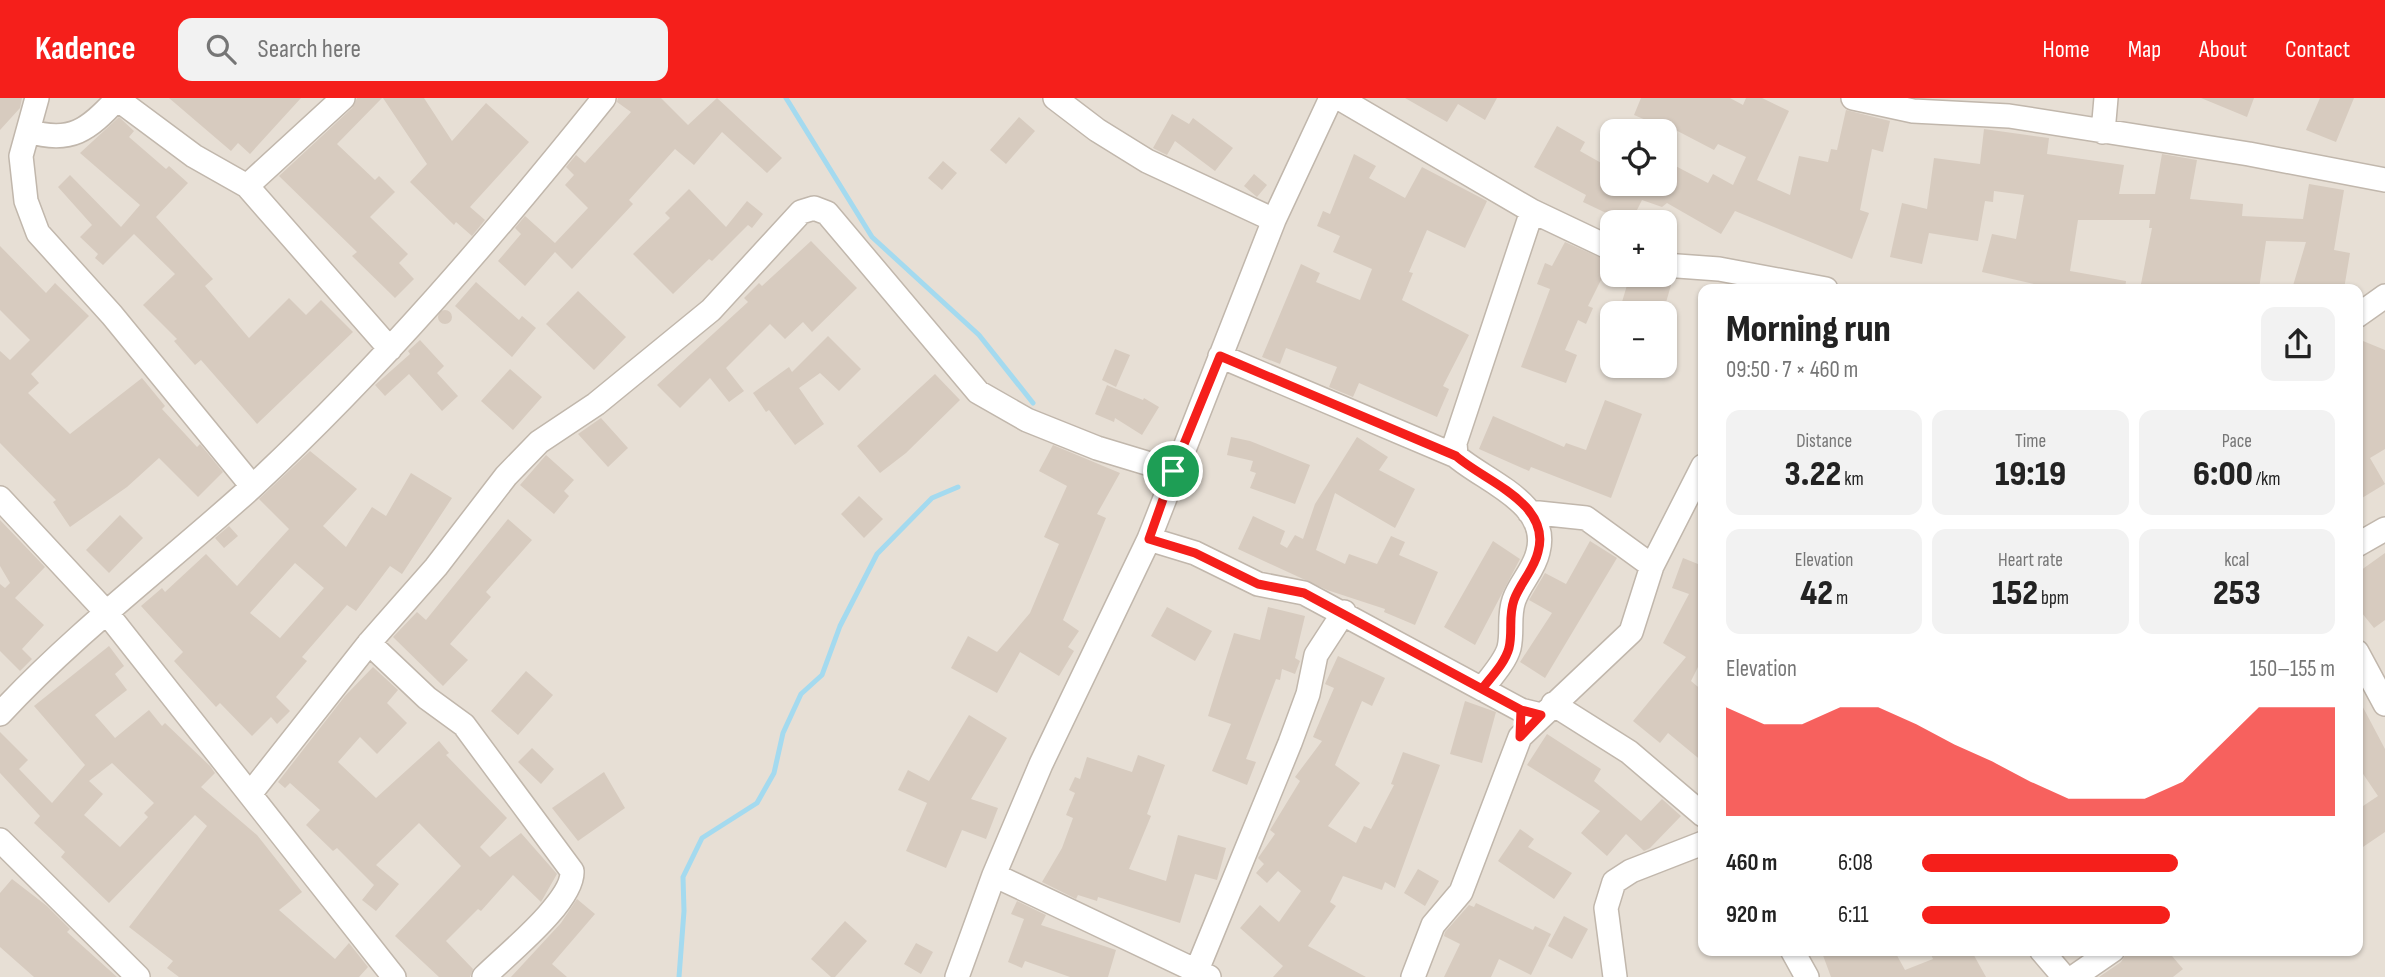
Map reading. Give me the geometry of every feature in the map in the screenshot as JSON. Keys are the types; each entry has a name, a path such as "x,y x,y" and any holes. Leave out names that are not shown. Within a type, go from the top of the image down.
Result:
{"street":[{"path":"37,98 21,156 26,201 38,233 112,315 252,486"},
{"path":"247,186 343,98"},
{"path":"0,715 106,612 252,486 390,349 530,191 604,98"},
{"path":"1055,98 1097,130 1147,161 1274,220"},
{"path":"957,977 994,875 1041,764 1149,539 1173,471 1274,220 1331,98"},
{"path":"1339,98 1532,211 1600,242"},
{"path":"1853,98 2009,116 2249,154 2385,180"},
{"path":"2103,132 2106,98"},
{"path":"28,131 51,138 73,135 96,121 116,99 194,156 247,186 390,349"},
{"path":"0,168 21,156"},
{"path":"250,794 369,643 436,567 506,476 539,442 596,404 711,310 801,212 814,208 828,213 978,392 1027,420 1097,448 1173,471"},
{"path":"1456,456 1455,443 1532,211"},
{"path":"1677,268 1721,279 1774,284"},
{"path":"2363,312 2385,296"},
{"path":"1220,356 1456,456 1467,466 1501,484 1529,512 1541,538 1539,552 1517,592 1508,616 1508,651 1482,689"},
{"path":"1413,977 1433,925 1461,891 1520,737 1538,710 1630,632 1652,566 1698,476"},
{"path":"0,498 106,612 390,975"},
{"path":"1529,512 1586,517 1652,566"},
{"path":"2363,542 2385,529"},
{"path":"1149,539 1195,553 1258,584 1304,593 1344,612 1482,689 1538,710 1629,752 1698,811"},
{"path":"994,875 1203,974 1308,694 1316,655 1344,612"},
{"path":"369,643 427,698 464,725 572,871 572,881 563,898 484,977"},
{"path":"2363,668 2385,704"},
{"path":"0,840 138,977"},
{"path":"1615,977 1606,908 1614,882 1631,871 1698,845"},
{"path":"1795,956 1807,977"},
{"path":"2046,956 2064,977"},
{"path":"2074,977 2104,956"}],"shaded area":[{"path":"0,98 2385,98 2385,977 0,977"}],"building":[{"path":"0,98 22,98 20,108 0,130"},
{"path":"169,98 301,98 250,154 238,143 231,151"},
{"path":"357,98 382,98 337,144 375,180 379,176 395,192 370,217 408,254 399,263 414,279 395,298 352,256 357,252 279,176 352,108"},
{"path":"383,98 424,98 452,141 486,103 529,142 470,207 485,220 472,236 456,222 454,225 410,182 427,164"},
{"path":"618,98 661,98 688,125 717,98 782,158 767,173 722,132 694,165 675,149 629,200 633,204 572,269 555,252 525,286 498,261 521,234 515,228 525,216 555,243 588,208 565,185 574,175 566,167 576,155 585,163 631,112 617,102"},
{"path":"1405,98 1497,98 1485,120 1458,104 1447,122"},
{"path":"1641,98 1730,98 1743,105 1746,98 1762,98 1789,111 1757,180 1790,195 1799,156 1828,162 1831,149 1837,150 1846,110 1890,121 1883,152 1872,149 1860,210 1869,213 1852,259 1735,211 1721,234 1667,203 1662,207 1642,200 1637,210 1600,210 1583,202 1586,195 1534,167 1557,126 1585,142 1580,151 1600,162 1600,196 1677,196 1677,167 1708,183 1713,174 1733,185 1746,157 1718,144 1714,150 1677,131 1677,119 1644,119 1634,115"},
{"path":"2201,98 2254,98 2247,117"},
{"path":"2320,98 2354,98 2336,142 2306,130"},
{"path":"1172,114 1189,124 1193,118 1233,148 1215,171 1175,141 1167,155 1153,148"},
{"path":"119,117 134,131 129,137 166,169 169,166 188,183 156,217 213,279 205,286 249,338 289,298 306,315 321,300 353,332 257,424 201,360 195,365 174,341 177,339 143,305 175,274 134,234 103,265 95,258 98,254 80,237 92,225 58,187 70,175 121,227 140,205 80,153"},
{"path":"1019,117 1035,131 1006,164 990,150"},
{"path":"1984,129 2049,138 2047,154 2124,165 2119,194 2155,194 2162,154 2197,160 2190,199 2243,204 2242,216 2303,219 2309,184 2344,190 2334,250 2350,253 2345,284 2293,284 2306,242 2266,241 2260,284 2141,284 2152,228 2149,228 2150,220 2078,220 2070,271 2126,281 2126,284 2034,284 1982,272 1992,234 2016,239 2024,195 1994,191 1993,202 1985,201 1978,241 1929,233 1922,264 1890,257 1902,203 1927,209 1934,158 1980,164"},
{"path":"1354,154 1376,166 1369,178 1405,198 1422,167 1487,201 1465,248 1427,230 1409,272 1413,273 1402,300 1469,335 1443,386 1449,389 1437,417 1359,383 1353,397 1329,387 1337,367 1286,348 1280,364 1262,357 1301,264 1320,273 1316,282 1360,300 1372,269 1333,252 1340,236 1317,226 1323,211 1330,214"},
{"path":"943,161 957,173 942,190 928,178"},
{"path":"1254,174 1267,185 1257,197 1244,186"},
{"path":"689,189 726,227 747,201 763,214 752,228 748,225 712,261 709,259 673,294 633,254 670,218 665,213"},
{"path":"811,241 857,288 812,332 803,322 785,339 770,324 726,368 744,391 729,402 710,378 680,408 657,385 748,302 744,298 759,283 762,286"},
{"path":"1565,242 1600,258 1600,282 1588,306 1593,308 1586,324 1578,320 1565,350 1577,355 1566,383 1521,367 1550,289 1537,284 1545,263 1552,266"},
{"path":"0,246 46,293 55,283 89,316 31,374 39,383 28,393 70,434 142,378 165,406 162,409 197,447 200,444 223,472 198,497 159,458 127,487 70,527 53,502 56,500 0,443 0,351 10,360 30,340 0,310"},
{"path":"476,282 519,320 522,316 536,328 512,357 455,306"},
{"path":"1626,287 1670,287 1666,301 1622,301"},
{"path":"578,291 626,337 594,370 546,324"},
{"path":"442,310 448,310 452,317 448,324 442,324 438,320 438,314"},
{"path":"828,336 861,369 839,391 820,373 799,388 824,424 795,445 753,393 789,367 792,372"},
{"path":"420,340 444,366 437,373 458,396 442,411 409,374 385,396 375,385 410,354 408,351"},
{"path":"2363,341 2385,350 2385,449 2370,458 2385,484 2363,497"},
{"path":"1115,349 1130,355 1116,387 1102,380"},
{"path":"510,369 542,397 513,430 481,401"},
{"path":"935,374 960,400 906,453 880,473 857,446"},
{"path":"1107,385 1143,400 1144,398 1159,407 1142,435 1115,418 1114,422 1095,414"},
{"path":"1605,400 1642,414 1611,498 1531,467 1529,471 1479,449 1493,416 1564,447 1566,443 1586,450"},
{"path":"601,418 628,448 608,467 578,434"},
{"path":"1231,437 1250,441 1310,465 1295,504 1250,488 1256,473 1250,471 1253,461 1227,455"},
{"path":"1357,437 1388,457 1379,470 1415,489 1395,528 1335,493 1316,550 1345,564 1349,554 1377,564 1391,536 1405,542 1399,555 1438,572 1415,625 1384,612 1385,609 1327,590 1238,549 1253,516 1285,531 1280,544 1287,548 1295,535 1303,539 1315,504"},
{"path":"1053,445 1120,473 1097,514 1106,518 1063,620 1079,631 1068,647 1074,651 1059,676 1020,652 997,693 951,668 968,636 997,652 1030,613 1059,544 1044,537 1067,486 1039,471"},
{"path":"310,451 357,489 323,526 346,547 372,507 386,516 411,473 452,498 402,574 390,566 356,611 347,605 302,657 307,661 276,697 290,711 277,724 271,717 252,736 220,703 216,707 174,661 183,652 141,606 162,588 165,592 206,554 237,586 289,529 259,499","holes":["295,563 324,588 280,638 250,613"]},
{"path":"546,455 574,480 564,491 569,496 554,514 520,485"},
{"path":"859,496 883,519 864,538 841,514"},
{"path":"120,515 143,538 109,573 86,550"},
{"path":"508,519 532,540 486,592 491,597 450,644 468,660 443,686 393,637 417,612 426,620"},
{"path":"0,520 45,567 15,598 44,625 22,649 32,659 20,671 0,651 0,584 5,588 10,583 0,566"},
{"path":"229,526 238,536 224,548 215,538"},
{"path":"1493,541 1520,559 1475,645 1444,627"},
{"path":"1590,541 1617,558 1545,678 1520,662 1552,613 1529,600 1545,573 1566,584"},
{"path":"2385,553 2385,620 2374,628 2363,614 2363,569"},
{"path":"1683,558 1698,564 1698,667 1691,681 1698,687 1698,758 1668,733 1660,743 1633,721 1686,657 1663,643 1689,594 1672,588"},
{"path":"1167,607 1212,631 1195,661 1151,636"},
{"path":"1268,607 1305,616 1295,658 1300,661 1295,674 1282,669 1280,680 1276,679 1246,759 1256,762 1247,785 1212,771 1231,724 1208,716 1234,633 1260,640"},
{"path":"109,646 124,666 115,674 127,690 95,715 115,738 149,710 162,726 165,723 215,773 201,787 257,835 302,892 279,910 335,959 349,943 368,967 359,977 179,977 167,968 173,961 129,927 207,826 195,815 109,903 61,857 65,852 34,823 40,816 0,773 0,732 28,760 19,769 52,803 85,765 34,706","holes":["112,763 154,803 144,813 148,817 120,847 84,815 103,794 89,781"]},
{"path":"1338,656 1385,678 1372,706 1362,701 1335,765 1360,783 1328,826 1356,843 1364,826 1371,829 1394,785 1391,784 1403,752 1440,765 1395,888 1385,882 1382,890 1343,876 1330,902 1336,906 1308,946 1366,977 1273,977 1283,966 1240,928 1260,905 1279,922 1301,891 1278,871 1267,883 1256,873 1264,864 1258,858 1275,834 1270,830 1300,781 1295,777 1322,741 1313,737 1334,688 1325,684"},
{"path":"373,667 398,690 387,703 407,723 377,754 360,737 338,762 376,798 439,741 449,753 446,755 507,818 480,847 490,857 521,833 557,874 541,902 513,875 481,911 478,909 446,941 473,969 470,977 439,977 395,936 461,866 419,823 376,865 399,884 376,911 362,900 374,885 337,848 333,851 306,825 320,810 290,783 285,788 278,782 345,696"},
{"path":"526,671 553,695 518,735 491,711"},
{"path":"1465,701 1496,712 1482,763 1450,754"},
{"path":"2363,707 2385,749 2385,832 2363,847 2363,806 2378,796 2363,774"},
{"path":"969,715 1007,738 971,799 998,808 986,839 962,830 946,868 906,851 927,803 898,790 908,770 929,781"},
{"path":"1547,734 1601,769 1594,781 1641,821 1662,799 1681,816 1650,848 1644,851 1626,834 1607,856 1581,833 1600,811 1527,765"},
{"path":"532,748 554,769 541,784 518,762"},
{"path":"1138,755 1165,765 1147,814 1151,816 1129,869 1166,881 1178,835 1226,848 1217,880 1195,874 1180,923 1098,897 1097,901 1078,895 1076,899 1042,882 1062,848 1073,818 1066,815 1075,793 1069,790 1075,777 1080,779 1087,757 1132,772"},
{"path":"604,772 625,808 578,841 552,808"},
{"path":"1520,829 1534,839 1528,847 1572,873 1554,899 1498,861"},
{"path":"1418,869 1439,881 1425,906 1404,893"},
{"path":"12,879 47,906 70,929 67,932 117,977 34,977 0,947 0,893"},
{"path":"577,899 595,914 552,964 567,977 511,977 561,923"},
{"path":"1017,901 1046,915 1041,925 1116,950 1108,977 1070,977 1025,961 1022,968 1008,962 1024,919 1011,914"},
{"path":"1476,903 1533,930 1535,926 1551,934 1531,975 1499,959 1491,977 1444,977 1460,944 1444,936 1445,932 1469,905 1474,907"},
{"path":"1564,916 1588,929 1572,959 1548,946"},
{"path":"845,921 867,941 835,977 831,977 811,959"},
{"path":"916,943 933,952 921,974 904,964"},
{"path":"1823,956 1897,956 1905,970 1933,959 1932,956 1974,956 1986,977 1831,977"},
{"path":"2125,956 2172,956 2183,969 2173,977 2099,977 2121,962"}],"waterway":[{"path":"786,98 872,237 979,335 1033,403"},
{"path":"679,977 684,911 683,877 702,838 757,803 774,773 783,733 801,694 822,675 840,626 877,554 932,498 958,487"}],"route":[{"path":"1173,471 1149,539 1195,553 1258,584 1304,593 1344,612 1430,659 1482,689 1521,710 1520,737 1541,715 1521,710 1482,689 1508,651 1508,616 1517,592 1533,567 1541,538 1529,512 1517,497 1501,484 1467,466 1456,456 1220,356 1173,471"}]}
